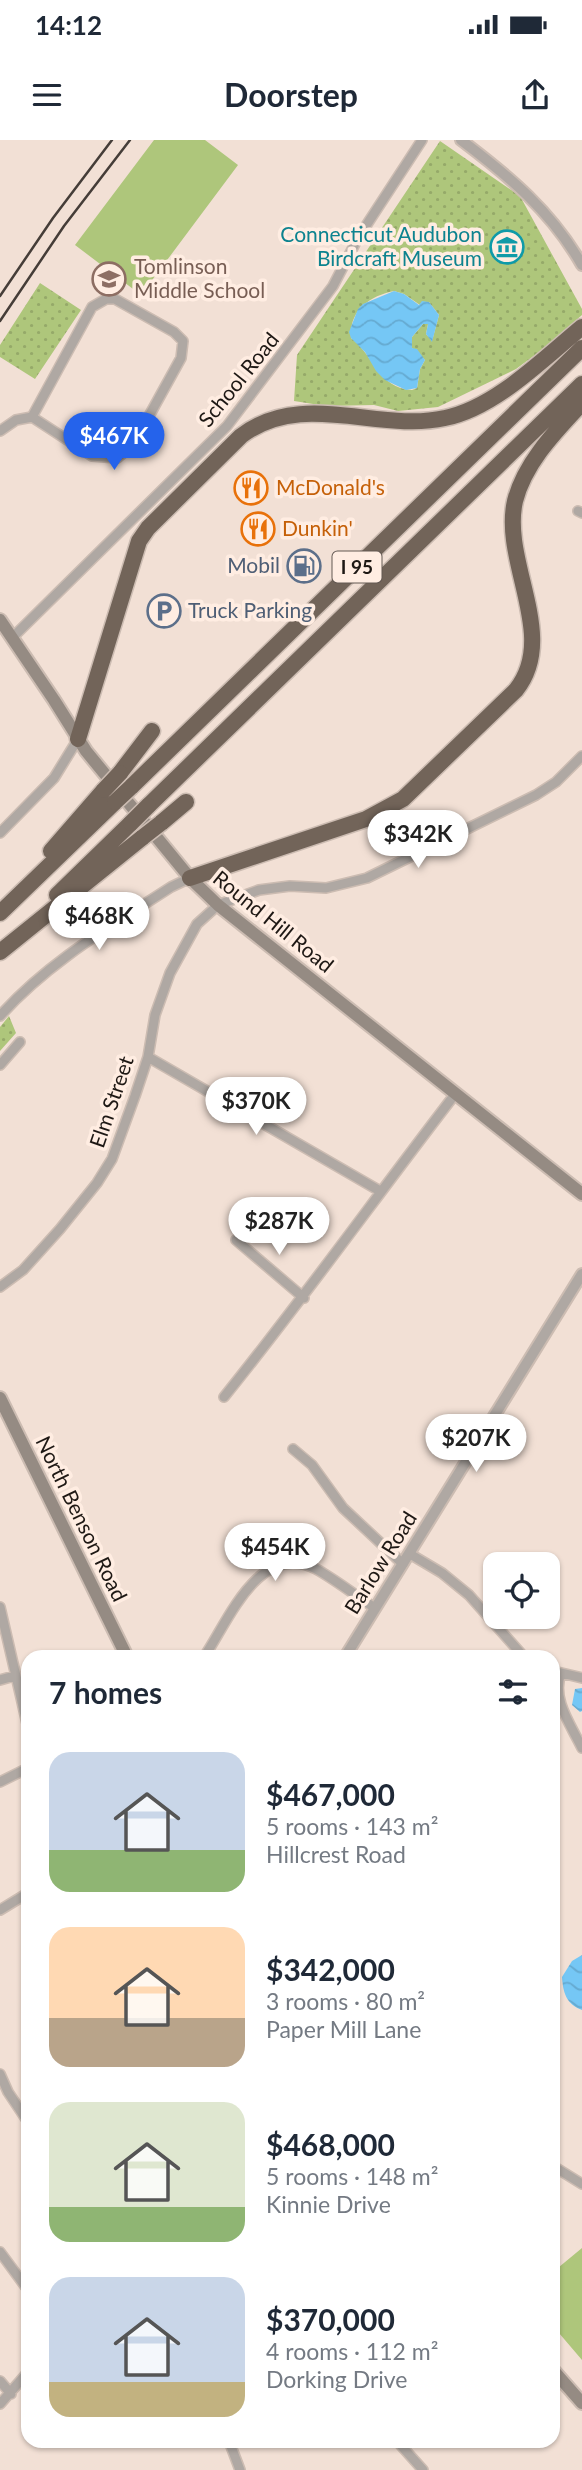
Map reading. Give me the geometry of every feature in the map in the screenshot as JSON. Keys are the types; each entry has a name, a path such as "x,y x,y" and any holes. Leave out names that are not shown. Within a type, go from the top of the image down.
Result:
{"highway":[{"path":"78,739 139,541 153,522 241,436 257,426 296,414 416,421 455,416 488,400 582,327"},
{"name":"I 95","path":"0,911 110,796 131,787 582,348"},
{"name":"I 95","path":"0,951 582,384"},
{"path":"190,878 366,819 391,807 414,790 516,690 528,672 533,645 514,542 513,516 516,500 524,476 534,460 582,403"},
{"path":"110,796 120,773 152,731"},
{"path":"0,951 186,802"}],"main road":[{"name":"Round Hill Road","path":"0,620 78,739 190,878 218,905 582,1194"},
{"name":"North Benson Road","path":"0,1398 3,1414 123,1650"},
{"path":"560,2378 582,2403"}],"street":[{"name":"School Road","path":"12,638 227,426 333,286 358,238 422,140"},
{"path":"461,140 537,204 559,230 582,265"},
{"path":"0,431 16,420 32,417 92,457 117,457 133,445 181,358 183,341 174,332 115,299 106,299 92,307 32,417"},
{"path":"0,833 54,778 78,739"},
{"path":"218,905 259,890 290,886 326,888 367,878 537,795 556,782 582,756"},
{"path":"0,1016 24,990 60,960 171,887 190,878"},
{"name":"Elm Street","path":"0,1287 23,1270 97,1183 111,1159 148,1057 155,1015 170,973 197,925 218,905"},
{"path":"0,1065 20,1042"},
{"path":"148,1057 380,1191"},
{"path":"224,1398 304,1298 380,1191 456,1093"},
{"path":"236,1240 304,1298"},
{"name":"Barlow Road","path":"349,1650 582,1274"},
{"path":"293,1449 312,1465 342,1508 407,1559 442,1573 469,1595 518,1650"},
{"path":"208,1650 243,1594 257,1577 275,1567 293,1564 314,1568 375,1608"},
{"path":"0,1607 21,1702"},
{"path":"560,1673 582,1678"},
{"path":"0,1680 14,1676"},
{"path":"560,1700 582,1748"},
{"path":"0,1782 21,1772"},
{"path":"0,1910 21,1897"},
{"path":"0,2074 21,2112"},
{"path":"560,2170 582,2184"},
{"path":"0,2252 3,2261 21,2282"},
{"path":"0,2381 11,2394"},
{"path":"0,2404 21,2381"},
{"path":"232,2448 240,2470"},
{"path":"403,2448 423,2470"}],"green space":[{"path":"154,140 205,140 238,165 141,295 75,245"},
{"path":"440,141 520,196 582,309 582,315 516,369 438,407 398,411 374,405 326,406 294,401 297,355","holes":["394,291 420,305 429,302 439,315 432,341 426,334 428,324 423,324 412,337 412,348 425,360 420,369 417,388 412,390 391,383 351,338 353,320 362,306 385,293"]},
{"path":"40,283 81,310 35,379 0,357 0,345"},
{"path":"9,1016 16,1033 0,1051 0,1027"},
{"path":"582,2248 582,2360 560,2334 560,2266"}],"water":[{"path":"394,291 404,294 419,305 422,301 429,302 439,315 432,342 426,334 428,324 423,324 412,337 412,348 417,349 425,360 420,369 417,388 406,390 385,380 376,371 349,332 358,309 363,304"},
{"path":"582,1688 580,1712 572,1705 575,1689"},
{"path":"582,1955 582,2010 566,1997 562,1977 572,1961"}],"railway":[{"path":"0,296 53,218 112,140"},
{"path":"0,321 64,226 130,140"}],"place":[{"name":"Connecticut Audubon Birdcraft Museum","path":"507,247"},
{"name":"Tomlinson Middle School","path":"109,279"},
{"name":"McDonald's","path":"251,488"},
{"name":"Dunkin'","path":"258,529"},
{"name":"Mobil","path":"304,566"},
{"name":"Truck Parking","path":"164,611"}]}
